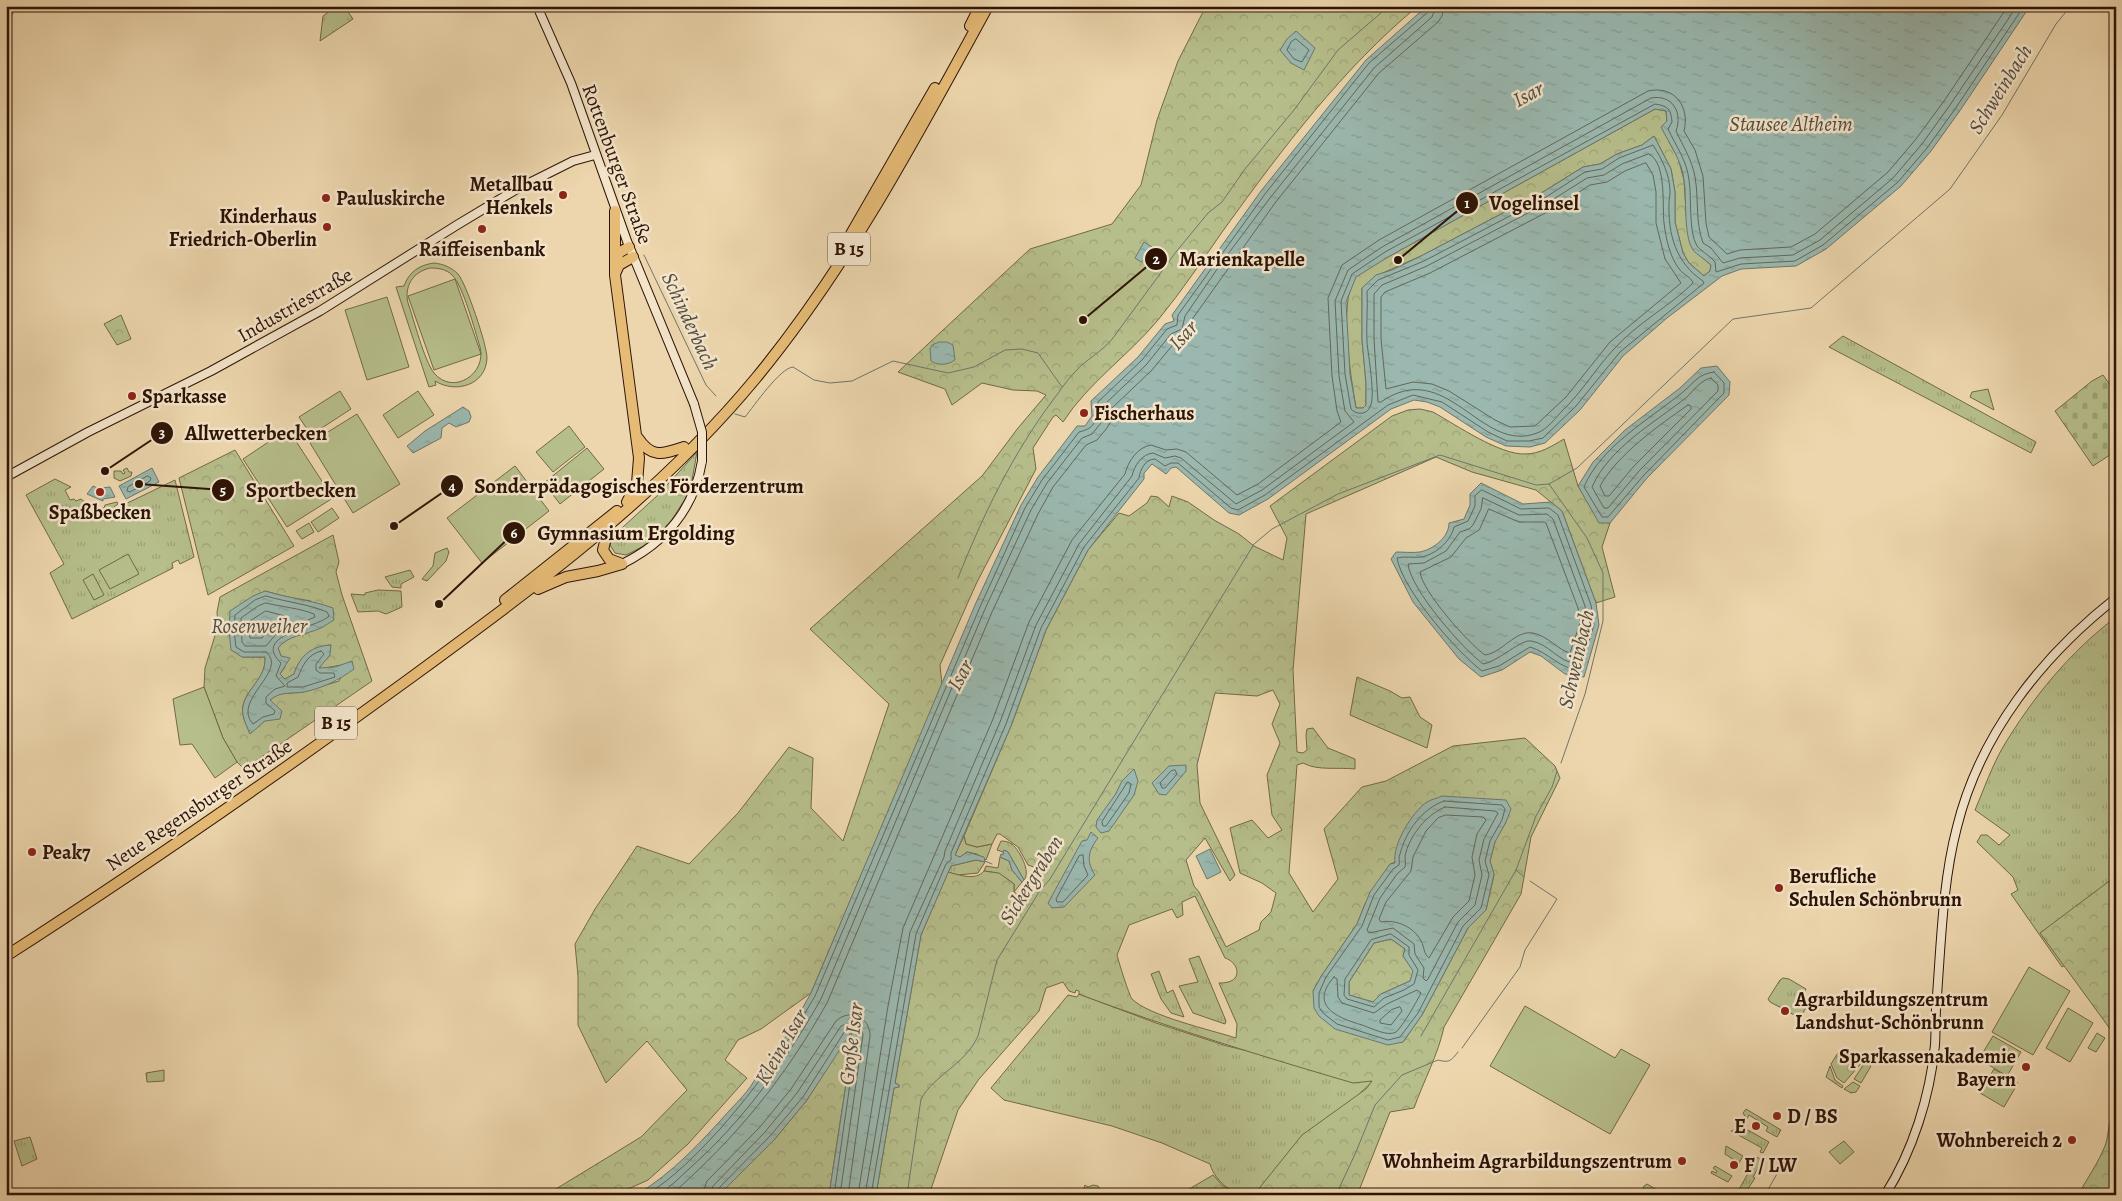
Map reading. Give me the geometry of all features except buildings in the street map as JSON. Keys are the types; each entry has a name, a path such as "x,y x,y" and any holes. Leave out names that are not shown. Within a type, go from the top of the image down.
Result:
{"highway":[{"name":"B 15","path":"628,502 684,447 755,368 816,287 858,222 963,41 980,6"},
{"name":"Neue Regensburger Straße","path":"6,956 251,791 521,596 608,527 675,466 737,400 805,315 865,225 918,134 988,6"},
{"path":"615,211 615,275 639,458 639,476 628,502"},
{"path":"615,258 620,252 631,252"},
{"path":"615,275 619,265 631,252"},
{"path":"636,434 643,446 654,453 665,454 684,447"},
{"name":"Neue Regensburger Straße","path":"6,949 240,791 386,688 505,600 628,502"},
{"path":"608,527 603,550 609,559 622,564"},
{"path":"521,596 566,577 622,564"}],"street":[{"name":"Rottenburger Straße","path":"536,6 571,83 615,211 694,404 702,432 702,460 697,486 682,515 657,541 622,564"},
{"name":"Industriestraße","path":"6,477 88,432 211,371 320,311 517,189 573,160 595,155"},
{"path":"1885,1195 1906,1155 1921,1114 1927,1090 1934,1046 1943,923 1957,826 1971,783 2019,695 2054,652 2087,621 2116,598"}],"green space":[{"path":"337,6 344,6 353,19 320,41 323,16"},
{"path":"1206,6 1418,6 1364,56 1291,139 1158,320 1096,382 1063,422 1056,415 1053,417 1033,448 1036,469 977,582 940,665 942,685 811,993 761,1029 738,1040 725,1060 747,1078 688,1144 648,1180 615,1195 546,1195 641,1137 687,1090 647,1041 606,1083 578,1025 578,976 575,944 595,909 637,846 689,864 738,813 789,747 813,758 811,808 843,841 889,704 810,629 982,476 1018,428 1046,395 1037,391 1013,390 982,383 952,405 945,389 898,372 1030,249 1112,224 1141,185 1157,120 1178,61"},
{"path":"1655,109 1666,111 1669,142 1678,158 1684,180 1687,226 1693,250 1711,265 1710,271 1704,276 1689,263 1683,253 1675,222 1675,192 1671,169 1654,136 1642,145 1617,154 1600,164 1583,167 1543,192 1421,256 1376,276 1362,288 1362,340 1366,405 1363,408 1356,408 1347,341 1347,305 1350,290 1358,275"},
{"path":"429,264 444,265 453,269 458,274 476,314 484,341 487,358 481,375 476,381 460,387 443,385 435,381 436,385 429,387 396,287 404,286 412,273 419,267","holes":["430,268 447,271 456,280 468,309 480,347 481,357 474,373 467,379 459,382 442,380 430,367 408,303 407,291 411,281 419,273"]},
{"path":"455,279 481,354 434,370 408,296"},
{"path":"387,297 409,367 367,380 345,310"},
{"path":"121,315 131,339 117,345 104,324"},
{"path":"1843,336 2036,442 2031,453 1829,347"},
{"path":"2103,375 2116,393 2116,451 2093,466 2055,411 2092,381"},
{"path":"1988,389 1994,410 1970,397 1972,392"},
{"path":"340,391 351,409 311,435 299,417"},
{"path":"418,391 434,415 398,438 383,415"},
{"path":"1420,409 1433,412 1491,445 1515,453 1536,453 1564,439 1578,486 1599,522 1610,523 1602,547 1615,597 1596,603 1562,511 1536,490 1472,472 1436,457 1306,514 1293,670 1297,752 1303,753 1307,750 1307,729 1313,728 1328,748 1355,759 1355,769 1321,768 1303,763 1297,765 1289,873 1313,912 1338,879 1324,829 1362,787 1386,781 1453,746 1525,738 1555,766 1560,778 1531,837 1521,894 1444,1027 1435,1058 1414,1108 1390,1112 1360,1188 1353,1195 1251,1195 1257,1191 1302,1135 1366,1089 1372,1081 1353,1083 1216,1041 1081,995 1079,991 1076,990 1075,993 1069,991 1063,982 1046,988 1039,1011 979,1079 958,1110 929,1195 876,1195 894,1088 899,1087 895,1083 921,935 948,872 972,877 984,871 999,873 1014,884 1014,892 1025,899 1042,878 1034,867 1028,865 1018,847 1000,834 997,834 992,844 977,847 966,844 964,836 1011,726 1046,630 1088,550 1119,513 1129,516 1147,503 1151,496 1158,497 1169,507 1172,496 1188,502 1239,534 1254,546 1283,560 1287,538 1270,506 1392,416 1408,410","holes":["1273,690 1280,704 1272,724 1280,743 1267,775 1272,815 1282,830 1268,838 1252,820 1230,828 1240,873 1262,883 1276,893 1271,912 1261,922 1259,930 1226,947 1199,892 1194,886 1186,860 1205,838 1230,881 1235,875 1200,803 1197,765 1215,693 1257,696","1506,822 1495,841 1490,861 1494,875 1486,910 1468,928 1422,1015 1403,1042 1313,991 1357,924 1365,904 1390,864","1195,896 1225,958 1233,963 1236,968 1237,975 1234,979 1219,983 1237,1024 1236,1038 1181,1022 1152,1011 1132,999 1129,992 1117,955 1129,925 1172,909 1177,918 1183,915 1182,902"]},
{"path":"357,414 400,484 353,513 310,443"},
{"path":"569,426 585,447 553,472 536,452"},
{"path":"288,429 333,498 287,527 243,459"},
{"path":"587,448 604,469 560,504 544,483"},
{"path":"235,450 294,546 208,595 179,478"},
{"path":"697,452 691,486 668,526 646,545 626,555 615,553 610,545 611,538 658,495"},
{"path":"515,466 549,511 482,563 447,518"},
{"path":"127,468 129,472 132,472 131,476 120,481 114,478 114,471 121,471 123,474 125,473 123,470"},
{"path":"55,479 71,487 65,490 70,500 74,499 76,501 81,499 94,509 104,508 105,505 117,502 118,504 114,507 115,509 175,480 194,557 180,564 178,560 172,563 173,568 72,619 50,573 64,564 26,495"},
{"path":"332,508 339,518 318,532 311,522"},
{"path":"309,523 314,532 302,539 296,531"},
{"path":"333,535 339,562 336,572 342,595 372,681 244,769 237,762 223,738 204,687 205,668 218,626 217,612 220,597","holes":["265,591 311,601 320,628 292,637 278,648 285,667 280,674 285,679 294,674 299,662 303,658 313,650 324,646 331,645 319,669 347,664 339,681 303,692 278,694 270,700 250,734 244,717 243,707 245,699 262,673 265,657 242,657"]},
{"path":"447,548 449,552 446,561 427,581 422,579 433,566 435,553"},
{"path":"128,554 139,574 110,589 99,570"},
{"path":"410,570 414,577 401,584 401,588 392,587 385,577"},
{"path":"93,574 104,595 94,600 83,580"},
{"path":"378,590 401,591 402,607 386,614 378,611 358,612 351,594 365,595 365,593"},
{"path":"2116,617 2116,1030 2067,964 2062,967 2011,894 2018,890 2013,877 1977,842 1981,835 1987,835 1999,845 2010,835 1975,810 1999,754 2040,693 2083,645"},
{"path":"1357,677 1402,698 1410,697 1420,717 1432,725 1427,748 1350,715"},
{"path":"204,687 223,738 237,762 215,778 192,744 180,745 173,699"},
{"path":"964,836 966,844 977,847 992,844 986,860 977,854 967,852 960,857 956,857 955,855"},
{"path":"1001,841 1012,844 1021,856 1026,872 1024,880 1008,852 997,850"},
{"path":"1000,857 1009,861 1012,870 1022,882 1014,892 1014,884 1007,879 997,873 984,871 986,866 998,868"},
{"path":"976,860 985,862 978,873 958,875 948,872 951,866"},
{"path":"2116,876 2116,1037 2040,933"},
{"path":"1391,939 1405,949 1403,956 1414,971 1410,981 1381,994 1373,1002 1349,995 1349,982 1374,943"},
{"path":"1199,956 1226,1021 1225,1024 1193,1013 1179,986 1198,982 1189,959"},
{"path":"2029,967 2070,991 2033,1055 1992,1032"},
{"path":"1159,971 1167,993 1173,990 1184,1017 1171,1013 1161,999 1151,974"},
{"path":"1783,978 1789,979 1806,989 1801,999 1808,1004 1800,1018 1770,1002 1768,999"},
{"path":"1079,994 1156,1023 1227,1046 1373,1081 1257,1191 1242,1194 1235,1192 1222,1183 1210,1164 1162,1143 1112,1126 1004,1100 991,1088 1068,995 1077,997"},
{"path":"1525,1006 1615,1058 1621,1049 1650,1065 1610,1134 1490,1066"},
{"path":"2068,1008 2093,1023 2070,1062 2046,1048"},
{"path":"852,1029 847,1078 829,1195 719,1195 774,1140 807,1100"},
{"path":"2097,1033 2105,1038 2096,1052 2088,1048"},
{"path":"1993,1036 2021,1052 2007,1076 1979,1059"},
{"path":"1841,1048 1864,1060 1844,1083 1837,1078 1831,1064"},
{"path":"1866,1061 1871,1066 1861,1083 1854,1079"},
{"path":"1830,1066 1835,1080 1843,1086 1842,1088 1826,1077"},
{"path":"1994,1069 2018,1083 2004,1107 1980,1093"},
{"path":"164,1070 164,1081 147,1082 146,1073"},
{"path":"1853,1082 1860,1086 1856,1092 1851,1093 1844,1089"},
{"path":"2116,1108 2116,1195 2078,1195 2105,1146 2111,1117"},
{"path":"1746,1109 1781,1130 1777,1137 1766,1131 1768,1127 1749,1115 1747,1119 1743,1113"},
{"path":"1746,1129 1769,1142 1763,1153 1760,1152 1762,1148 1731,1131"},
{"path":"30,1137 37,1159 22,1166 14,1141"},
{"path":"1844,1141 1854,1152 1840,1164 1829,1152"},
{"path":"1726,1146 1743,1156 1739,1163 1725,1154"},
{"path":"1757,1157 1764,1162 1762,1161 1753,1177 1755,1178 1744,1195 1736,1195"},
{"path":"1715,1166 1732,1176 1728,1182 1711,1173 1712,1171 1716,1173 1717,1171 1713,1168"},
{"path":"1213,1175 1223,1186 1241,1195 1179,1195"},
{"path":"1647,1184 1666,1195 1655,1195 1645,1189 1641,1195 1644,1186"},
{"path":"1085,1185 1088,1187 1098,1186 1101,1191 1100,1195 1082,1195"}],"water":[{"name":"Stausee Altheim","path":"1427,6 2030,6 1959,112 1931,151 1901,186 1826,249 1796,266 1741,269 1722,276 1667,318 1623,356 1580,410 1545,443 1530,447 1506,446 1486,437 1440,407 1414,400 1391,409 1268,499 1239,515 1229,513 1176,467 1171,468 1166,474 1152,464 1144,473 1144,479 1088,550 1046,630 1011,726 955,855 960,857 967,852 984,857 985,862 976,860 951,866 921,935 895,1083 899,1087 894,1088 876,1195 829,1195 847,1078 852,1031 807,1100 774,1140 719,1195 636,1195 662,1177 686,1156 751,1087 759,1070 764,1069 789,1032 811,993 975,605 1021,505 1038,477 1077,426 1085,426 1092,416 1091,401 1138,357 1165,324 1174,321 1172,315 1261,191 1366,60","holes":["1655,109 1666,111 1667,121 1661,127 1683,173 1690,243 1694,252 1711,265 1710,271 1704,276 1689,263 1683,253 1675,222 1675,192 1671,169 1654,136 1642,145 1617,154 1600,164 1583,167 1543,192 1421,256 1392,270 1376,275 1362,288 1362,340 1366,405 1363,408 1356,408 1350,374 1346,302 1356,277 1388,257"]},
{"path":"1296,31 1315,48 1304,70 1291,63 1280,50 1287,39"},
{"path":"1144,242 1152,247 1149,256 1141,262 1135,258"},
{"path":"939,342 947,342 953,345 955,360 943,364 931,361 930,349 932,345"},
{"path":"1717,366 1730,382 1729,395 1647,478 1610,523 1599,523 1578,486 1593,462 1625,430 1680,388 1701,368"},
{"path":"463,407 469,411 471,417 469,422 456,427 449,423 442,428 441,438 413,453 407,446 425,431"},
{"path":"152,468 159,482 126,499 119,486"},
{"path":"1481,483 1523,504 1551,502 1562,511 1596,603 1599,625 1584,677 1565,674 1541,656 1530,652 1502,670 1481,677 1459,659 1413,602 1391,559 1396,552 1420,552 1440,542 1444,538 1449,523 1464,519 1470,505 1470,494"},
{"name":"Spaßbecken","path":"93,486 102,490 102,488 110,487 115,497 103,499 103,501 87,494"},
{"name":"Rosenweiher","path":"265,591 333,608 334,620 321,628 287,640 278,648 281,656 290,658 280,674 285,679 294,674 303,657 318,647 324,646 331,645 330,655 319,668 335,667 352,661 354,669 324,686 304,692 282,694 274,697 270,700 282,711 280,719 265,721 250,734 244,718 243,707 245,700 262,673 265,657 242,657 231,650 229,631 230,611 253,596"},
{"path":"1186,765 1186,771 1166,795 1159,794 1152,783 1169,766"},
{"path":"1134,769 1138,781 1134,795 1109,831 1101,833 1096,827 1097,820 1115,795 1122,781"},
{"path":"1442,796 1506,800 1511,809 1495,842 1490,861 1494,874 1486,910 1468,928 1422,1015 1403,1042 1388,1045 1335,1029 1319,1016 1314,1008 1313,991 1357,924 1370,892 1390,864 1395,863 1400,838 1409,821 1427,802","holes":["1391,939 1405,949 1403,956 1413,971 1410,981 1381,994 1373,1002 1349,995 1349,982 1374,943"]},
{"path":"1091,832 1098,838 1089,856 1090,865 1095,875 1064,907 1052,908 1048,903 1082,841 1087,840"},
{"path":"1210,849 1221,872 1207,879 1196,856"},
{"path":"1004,850 1008,852 1024,880 1022,882 1012,870 1009,861 1000,857 1001,854 1004,854"}],"waterway":[{"path":"958,578 999,486 1024,442 1066,383 1079,368 1113,338 1176,252 1208,213 1222,202 1245,169 1294,110 1338,50 1389,6"},
{"name":"Sickergraben","path":"907,1195 921,1099 927,1090 966,1055 972,1046 978,1036 997,960 1039,892 1050,879 1254,544 1272,529 1338,494 1440,455 1536,485 1549,484 1577,468 1733,319 1811,308 1950,189 2002,115 2056,24 2069,8 2075,6"},
{"name":"Schinderbach","path":"644,255 706,385 716,396"},
{"name":"Schinderbach","path":"735,414 745,417 774,380 793,367 814,380 830,383 852,381 893,361 948,373 974,367 1005,350 1022,349 1038,353 1062,387"},
{"name":"Schweinbach","path":"1549,484 1587,538 1603,573 1603,621 1585,694 1561,763"},
{"name":"Schweinbach","path":"1421,1036 1516,870 1536,816 1552,787 1557,771"},
{"path":"985,861 992,864"},
{"name":"Schweinbach","path":"1516,870 1524,877"},
{"name":"Schweinbach","path":"1462,1048 1520,967 1525,950 1557,899 1530,881"},
{"name":"Sickergraben","path":"1027,884 1038,892"},
{"name":"Schweinbach","path":"1336,1195 1375,1105 1402,1075 1438,1060 1450,1060 1458,1052"},
{"path":"1765,1195 1786,1158"}],"railway":[{"path":"6,18 24,6"}],"place":[{"name":"Metallbau Henkels","path":"563,195"},
{"name":"Pauluskirche","path":"326,198"},
{"name":"Kinderhaus Friedrich-Oberlin","path":"327,227"},
{"name":"Raiffeisenbank","path":"482,229"},
{"name":"Vogelinsel","path":"1398,260"},
{"name":"Marienkapelle","path":"1083,320"},
{"name":"Sparkasse","path":"132,396"},
{"name":"Fischerhaus","path":"1084,413"},
{"name":"Allwetterbecken","path":"105,471"},
{"name":"Sportbecken","path":"139,484"},
{"name":"Spaßbecken","path":"100,492"},
{"name":"Sonderpädagogisches Förderzentrum","path":"394,526"},
{"name":"Gymnasium Ergolding","path":"439,604"},
{"name":"Peak7","path":"32,852"},
{"name":"Berufliche Schulen Schönbrunn","path":"1779,888"},
{"name":"Agrarbildungszentrum Landshut-Schönbrunn","path":"1785,1011"},
{"name":"Sparkassenakademie Bayern","path":"2026,1067"},
{"name":"D / BS","path":"1777,1116"},
{"name":"E","path":"1756,1126"},
{"name":"Wohnbereich 2","path":"2072,1140"},
{"name":"Wohnheim Agrarbildungszentrum","path":"1682,1161"},
{"name":"F / LW","path":"1734,1165"}],"water label":[{"name":"Isar","path":"1528,94"},
{"name":"Isar","path":"1183,335"},
{"name":"Isar","path":"960,675"},
{"name":"Große Isar","path":"851,1044"},
{"name":"Kleine Isar","path":"781,1047"}]}
